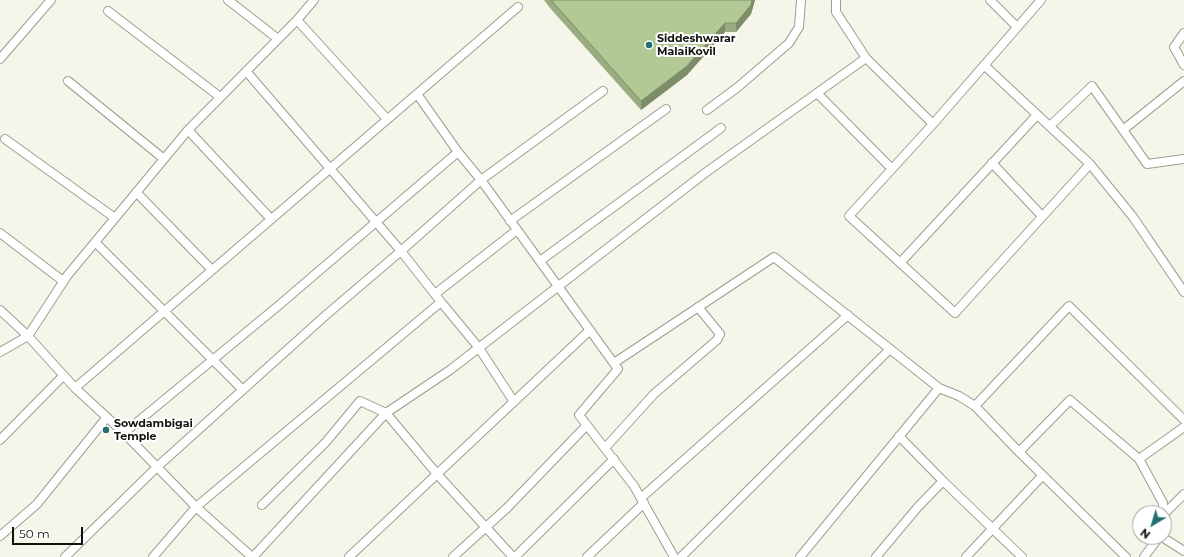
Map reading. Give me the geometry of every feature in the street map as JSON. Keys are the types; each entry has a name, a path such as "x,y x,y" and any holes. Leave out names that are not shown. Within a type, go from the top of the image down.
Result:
{"street":[{"path":"0,59 50,0"},
{"path":"228,0 278,39"},
{"path":"0,352 28,336 64,281 188,130 297,20 314,0"},
{"path":"707,110 738,87 789,43 799,27 800,0"},
{"path":"836,0 836,12 866,58 933,124"},
{"path":"990,0 1017,27"},
{"path":"1041,0 933,124 849,216 955,313 1090,164"},
{"path":"75,388 518,7"},
{"path":"108,11 220,97"},
{"path":"297,20 387,119"},
{"path":"1184,33 1174,47 1184,65"},
{"path":"0,310 28,336 75,388 124,433 184,492 196,507 252,557 386,413 450,370 705,173 866,58"},
{"path":"984,65 1090,164 1133,217 1184,292"},
{"path":"246,71 375,223 401,251 479,348 514,402"},
{"path":"68,81 164,159"},
{"path":"1123,130 1184,81"},
{"path":"1050,126 1092,86 1147,164 1184,159"},
{"path":"65,557 157,467 242,390 481,180 603,91"},
{"path":"817,93 892,169"},
{"path":"417,94 458,152 481,180 618,368 579,415 634,486 674,557"},
{"path":"510,221 666,109"},
{"path":"900,263 1037,115"},
{"path":"540,262 721,128"},
{"path":"188,130 271,219"},
{"path":"5,139 115,218"},
{"path":"124,433 458,152"},
{"path":"992,163 1042,216"},
{"path":"136,192 212,270"},
{"path":"435,294 517,230"},
{"path":"0,234 64,281"},
{"path":"95,242 242,390"},
{"path":"614,363 774,257 938,388 959,396 975,406 1042,476 1126,557"},
{"path":"153,557 196,507 441,302"},
{"path":"975,406 1069,306 1184,420"},
{"path":"605,448 654,394 717,340 720,334 698,307"},
{"path":"587,557 643,501 848,315"},
{"path":"349,557 590,330"},
{"path":"682,557 890,349"},
{"path":"0,440 63,376"},
{"path":"800,557 938,388"},
{"path":"1019,452 1070,400 1139,459 1163,502 1163,505"},
{"path":"262,505 326,442 360,401 386,413 437,474 514,557 614,460"},
{"path":"0,536 36,504 107,417"},
{"path":"453,557 507,508 587,425"},
{"path":"1139,459 1184,427"},
{"path":"899,436 943,481 1022,557"},
{"path":"966,557 1042,476"},
{"path":"876,557 917,508 943,481"},
{"path":"1172,505 1184,494"},
{"path":"1172,543 1184,551"},
{"path":"1144,557 1153,545"}],"building":[{"name":"Siddeshwarar MalaiKovil","path":"551,0 752,0 751,5 736,23 725,23 687,66 641,101"}],"place":[{"name":"Siddeshwarar MalaiKovil","path":"649,45"},
{"name":"Sowdambigai Temple","path":"106,430"}]}
